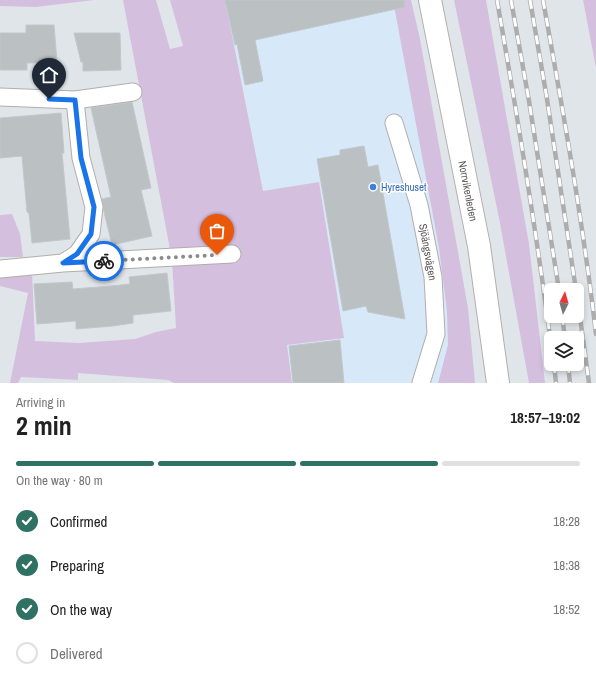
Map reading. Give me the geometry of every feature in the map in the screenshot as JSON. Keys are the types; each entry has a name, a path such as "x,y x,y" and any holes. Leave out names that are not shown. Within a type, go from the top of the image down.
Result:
{"main road":[{"name":"Norrvikenleden","path":"430,0 479,246 498,383"}],"street":[{"path":"0,97 75,100 133,92"},
{"path":"63,263 77,254 91,234 94,207 81,158 75,100"},
{"name":"Sjöängsvägen","path":"394,123 419,205 433,277 436,334 421,383"},
{"path":"0,269 63,263 232,254"}],"shaded area":[{"path":"0,0 94,0 36,7 0,6"},
{"path":"123,0 156,0 170,49 183,46 170,0 225,0 263,191 319,182 344,338 287,345 292,383 174,383 168,380 78,373 78,380 21,377 18,383 10,383 28,293 0,286 0,276 32,272 35,341 79,343 135,339 156,332 176,328 172,260"},
{"path":"225,0 397,0 465,383 292,383 287,345 344,338 319,182 263,191"},
{"path":"393,0 411,0 420,39 468,308 475,383 438,383 448,345 447,312 439,248"},
{"path":"454,0 486,0 529,244 545,383 529,383 499,218"},
{"path":"583,0 596,0 596,68"},
{"path":"12,214 20,234 23,257 0,257 0,215"}],"building":[{"path":"225,0 404,0 405,7 255,40 263,81 245,85 237,44 235,45"},
{"path":"26,25 54,25 57,62 27,63 27,70 0,70 0,33 26,33"},
{"path":"74,33 120,33 121,70 83,71 83,62 81,62"},
{"path":"132,102 151,188 141,190 152,236 112,245 102,199 111,197 91,108"},
{"path":"61,113 64,153 62,153 70,239 32,243 29,213 27,212 22,156 0,158 0,118"},
{"path":"364,146 368,167 378,165 405,319 368,312 366,306 343,311 317,159 340,155 340,150"},
{"path":"167,273 171,311 133,315 133,323 113,326 76,329 76,321 37,324 34,284 72,282 73,289 111,286 130,284 129,277"},
{"path":"340,340 344,383 293,383 289,346"}],"railway":[{"path":"497,0 526,172 549,331"},
{"path":"511,0 529,101 558,283"},
{"path":"530,0 547,99 575,283"},
{"path":"543,0 579,208 596,334"},
{"path":"563,323 564,331"},
{"path":"581,323 589,383"},
{"path":"555,371 556,383"},
{"path":"569,371 570,383"}],"way so far":[{"path":"104,261 217,255"}],"place":[{"name":"Hyreshuset","path":"373,187"}],"route":[{"path":"49,99 75,100 81,158 94,207 91,234 77,254 63,263 104,261"}]}
